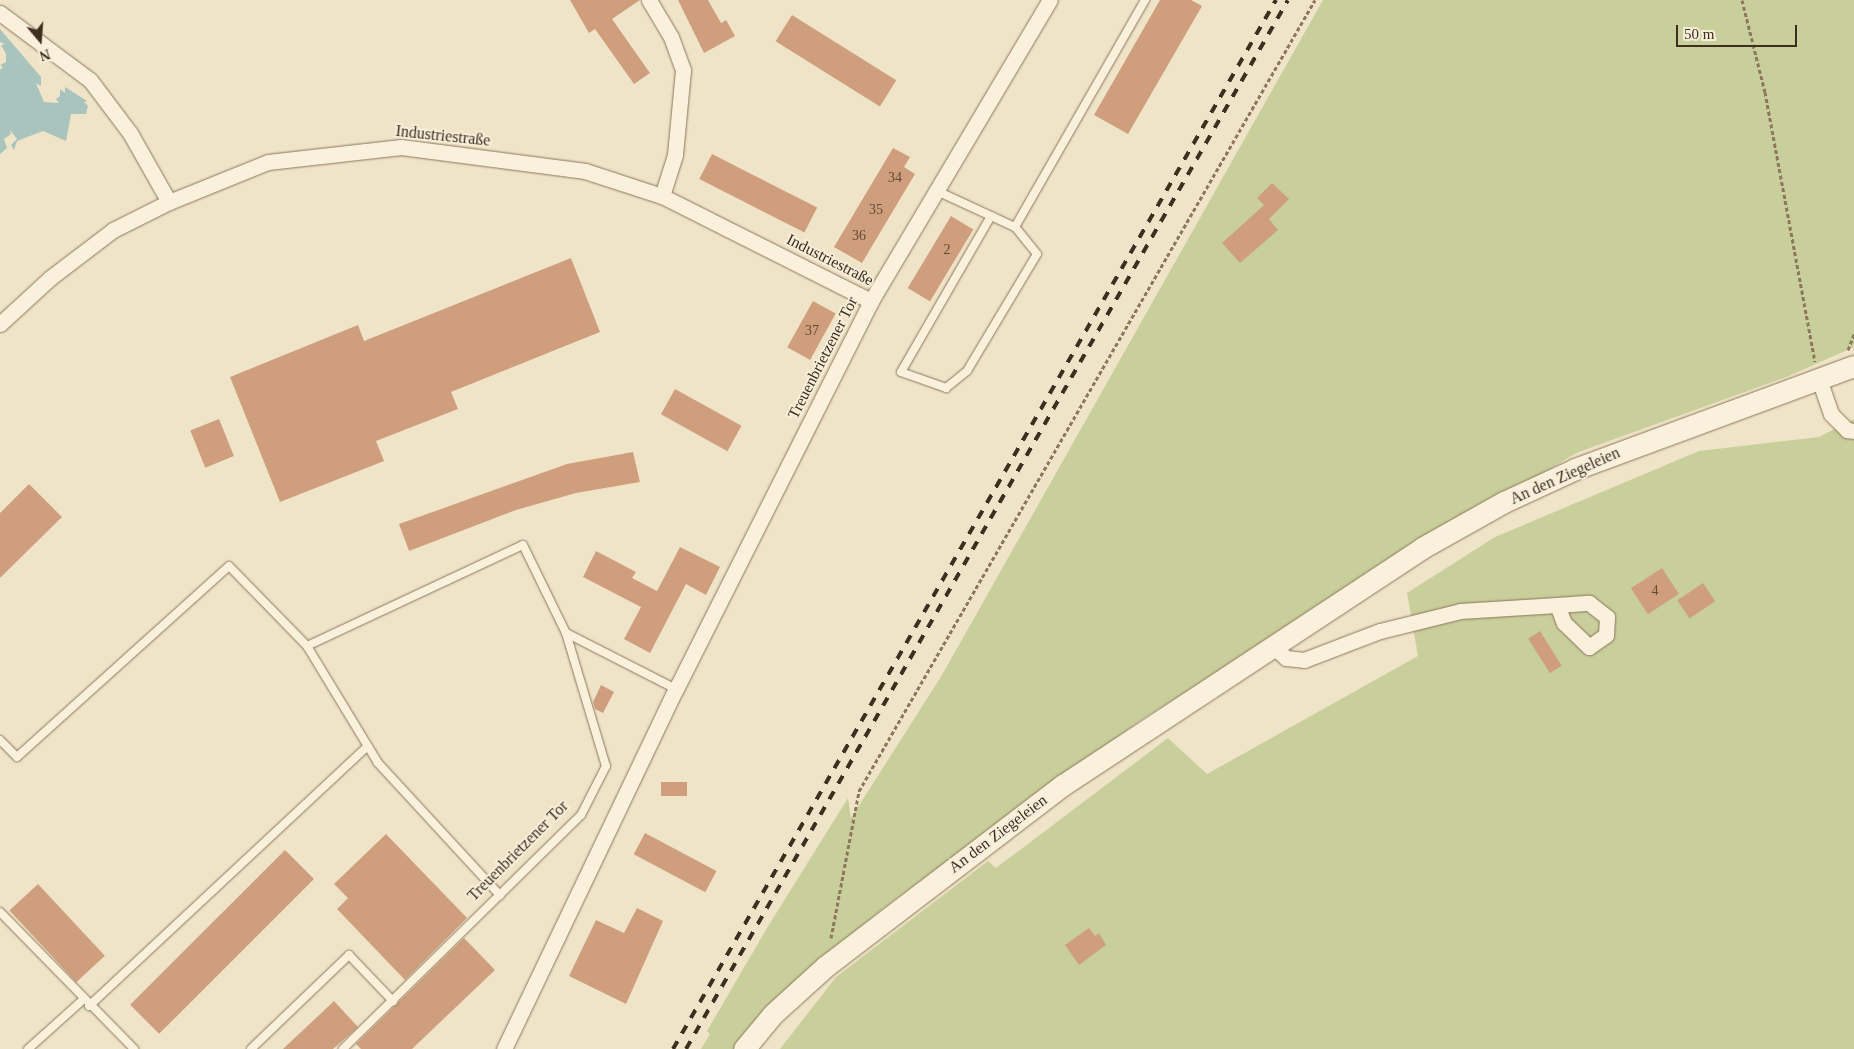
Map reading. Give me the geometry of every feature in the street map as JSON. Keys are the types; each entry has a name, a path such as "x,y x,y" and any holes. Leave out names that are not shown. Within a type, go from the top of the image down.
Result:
{"street":[{"path":"649,0 671,37 683,70 675,155 662,196"},
{"name":"Treuenbrietzener Tor","path":"504,1049 676,689 872,301 1050,0"},
{"path":"0,13 90,80 130,133 169,202"},
{"name":"Industriestraße","path":"0,324 50,278 113,230 169,202 268,162 401,147 586,171 662,196 872,301"},
{"name":"An den Ziegeleien","path":"744,1049 773,1014 826,966 1063,785 1422,548 1513,498 1645,442 1854,366"},
{"path":"1819,379 1831,414 1847,430 1854,431"},
{"path":"1273,646 1286,658 1304,660 1380,631 1460,611 1557,605"}],"lane":[{"path":"1015,227 1145,0"},
{"path":"937,191 1015,227 1037,254 967,370 946,388 901,372 991,216"},
{"name":"Treuenbrietzener Tor","path":"307,646 523,545 566,633 606,766 581,815 343,1049"},
{"path":"0,740 17,756 229,566 307,646 378,763 500,895"},
{"path":"566,633 676,689"},
{"path":"28,1049 86,1002 368,746"},
{"path":"0,912 134,1049"},
{"path":"251,1049 349,955 392,1001"}],"path":[{"path":"826,966 859,791 1315,0"},
{"path":"1742,0 1765,92 1819,379"}],"green space":[{"path":"1323,0 1854,0 1854,347 1789,376 1576,453 1142,719 881,910 783,994 734,1049 701,1049 710,1034 707,1031 767,928 848,798 851,818 942,675"},
{"path":"1854,419 1854,1049 780,1049 836,977 988,861 996,868 1168,738 1207,774 1418,656 1407,593 1495,537 1699,451 1819,437"}],"water":[{"path":"0,29 41,77 41,86 36,83 44,102 59,103 56,99 60,96 60,89 65,93 65,87 87,101 84,102 88,106 86,114 71,114 66,141 43,131 17,141 14,150 11,145 17,139 10,130 11,134 4,139 7,148 0,154 0,70 3,67 0,65 6,62 6,54 1,45 5,44 0,42"}],"building":[{"path":"570,0 640,0 612,19 650,73 634,84 595,29 589,33"},
{"path":"678,0 708,0 721,23 726,20 735,36 704,53"},
{"path":"1160,0 1191,0 1202,6 1128,134 1094,115"},
{"path":"792,15 896,80 880,106 776,41"},
{"path":"893,148 910,157 904,167 915,174 862,263 834,247"},
{"path":"712,154 817,208 804,233 699,179"},
{"path":"1272,183 1289,199 1269,219 1278,230 1240,263 1222,243 1264,205 1257,198"},
{"path":"951,216 973,229 930,301 908,288"},
{"path":"571,258 600,332 451,392 458,409 376,441 384,461 280,502 230,377 358,325 364,341"},
{"path":"813,301 836,314 810,360 787,347"},
{"path":"675,389 741,426 727,451 661,414"},
{"path":"219,419 234,456 205,468 190,431"},
{"path":"633,452 640,482 576,493 516,510 409,551 399,524 567,464"},
{"path":"29,484 62,517 0,578 0,513"},
{"path":"680,547 720,567 706,595 686,584 650,653 624,639 641,607 583,577 596,551 636,572 632,578 657,591"},
{"path":"1662,568 1679,594 1648,614 1631,588"},
{"path":"1703,583 1715,601 1690,619 1677,600"},
{"path":"1540,631 1562,666 1550,673 1528,638"},
{"path":"601,685 614,692 603,713 595,709 593,702"},
{"path":"661,782 687,782 687,796 661,796"},
{"path":"645,833 717,871 705,892 634,854"},
{"path":"386,834 467,918 405,980 337,909 348,898 334,884"},
{"path":"285,850 314,879 159,1034 130,1005"},
{"path":"38,884 105,956 76,982 9,911"},
{"path":"637,908 663,921 626,1004 569,976 596,920 624,933"},
{"path":"1089,928 1095,936 1099,933 1106,945 1079,965 1065,945"},
{"path":"464,938 495,970 412,1049 361,1049 356,1044"},
{"path":"334,1001 358,1027 333,1049 283,1049"}],"railway":[{"path":"673,1049 1276,0"},
{"path":"686,1049 1288,0"}]}
